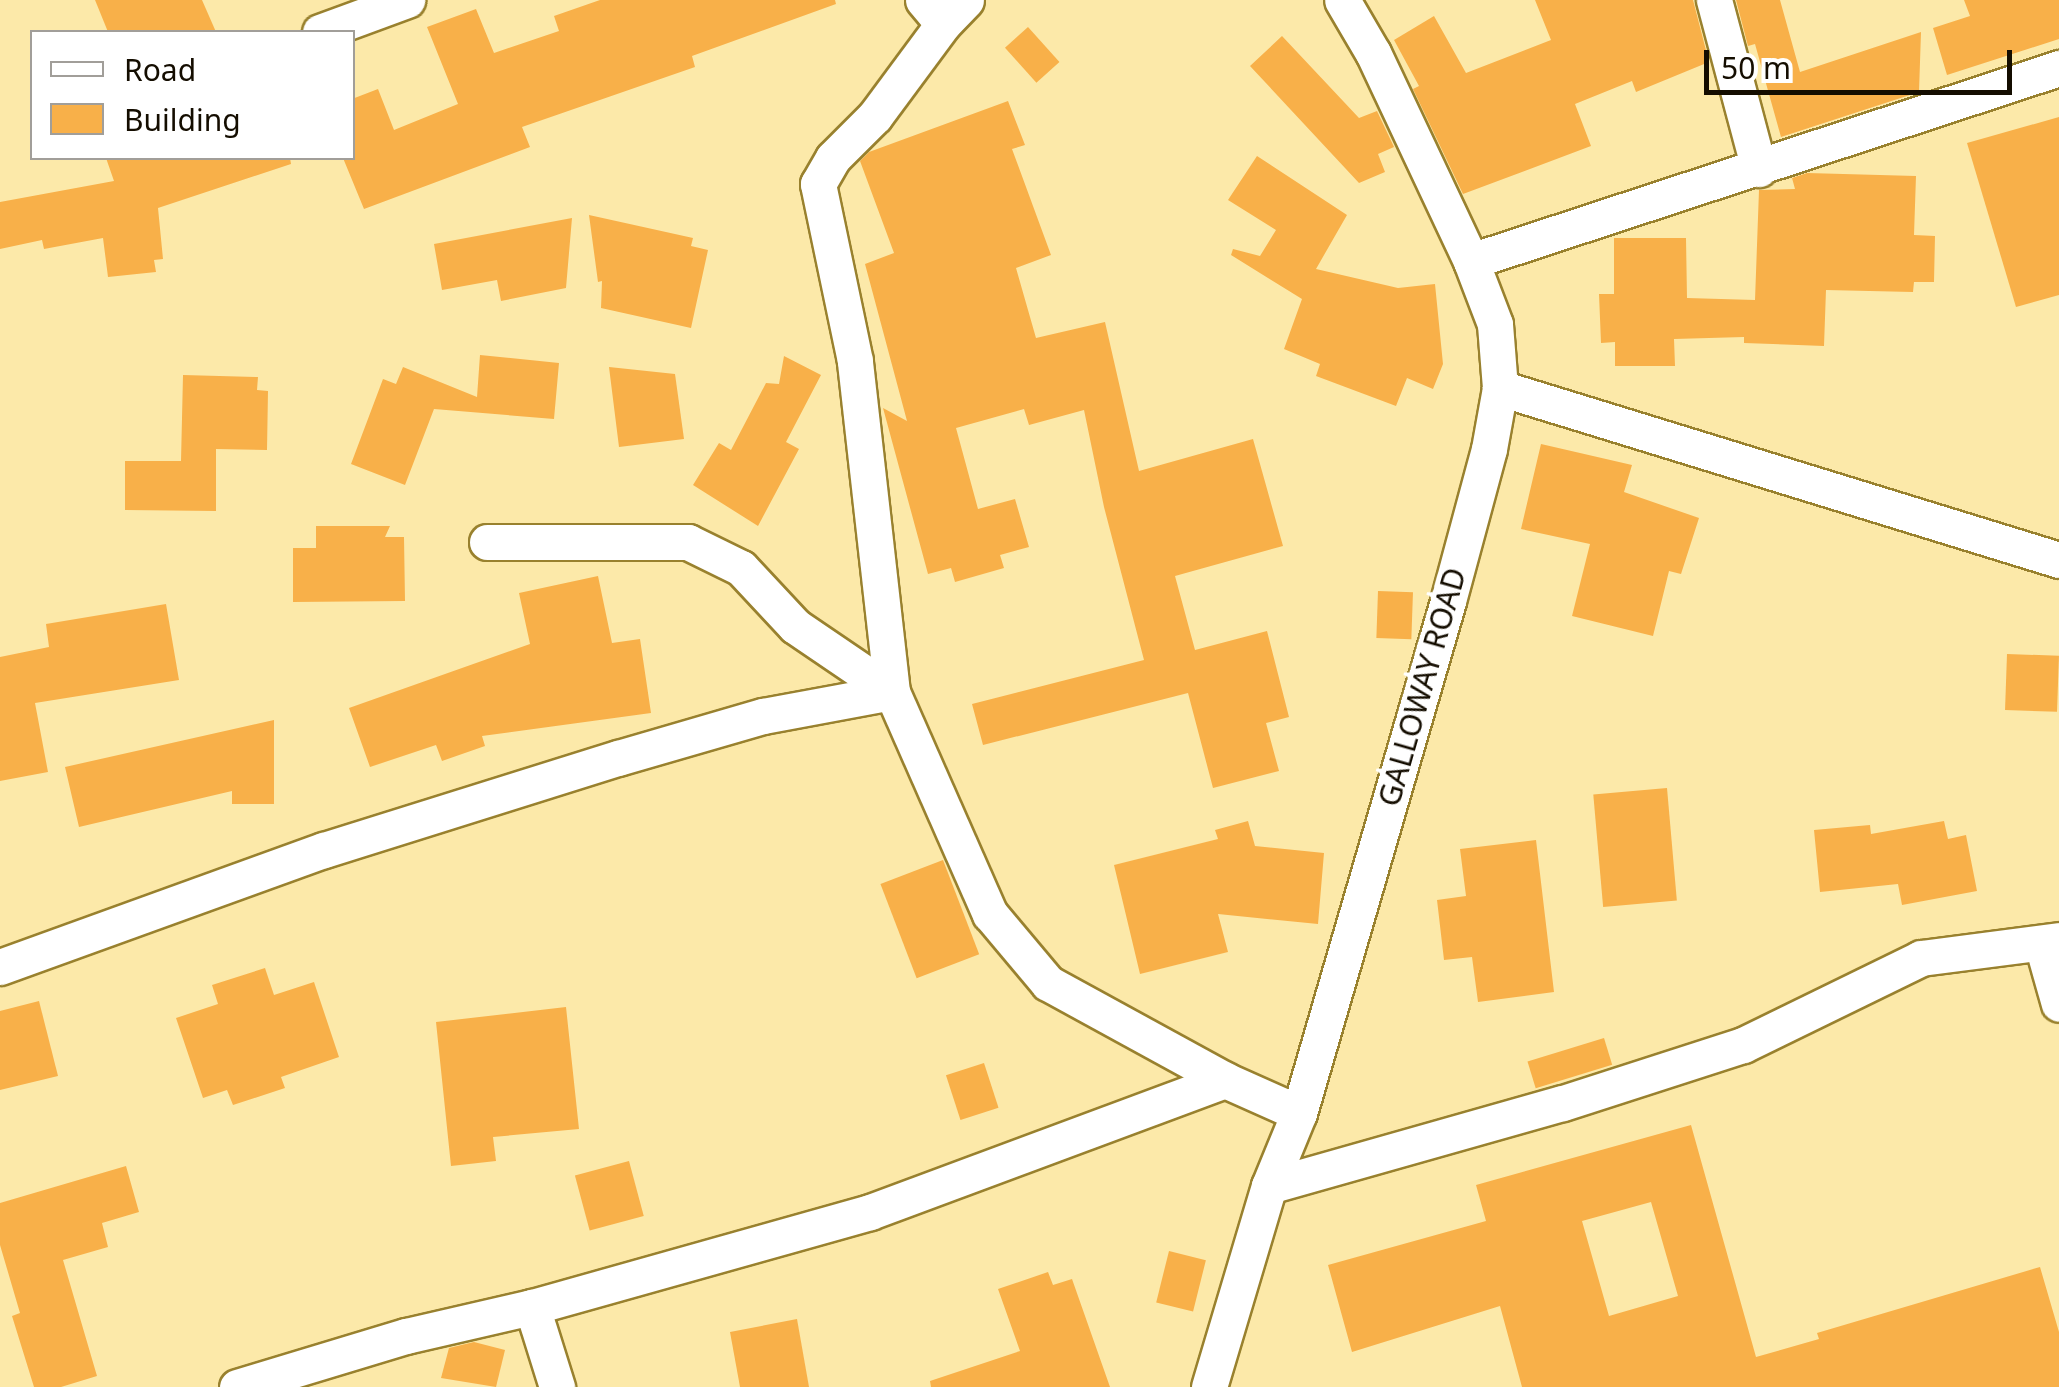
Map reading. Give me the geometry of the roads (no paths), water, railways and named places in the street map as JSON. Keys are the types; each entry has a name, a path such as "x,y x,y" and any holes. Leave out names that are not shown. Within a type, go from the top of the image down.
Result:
{"street":[{"path":"325,30 406,0"},
{"name":"GALLOWAY ROAD","path":"1209,1387 1269,1186 1300,1113 1490,450 1500,388 1494,324 1470,261 1373,53 1342,0"},
{"path":"1714,0 1759,169"},
{"path":"944,8 875,116 833,158 818,184 856,361 892,692 990,914 1048,983 1225,1080 1300,1113"},
{"path":"1470,261 2059,68"},
{"path":"1500,388 2059,560"},
{"path":"487,542 688,542 740,568 795,626 892,692"},
{"path":"0,966 324,850 618,758 763,716 892,692"},
{"path":"1269,1186 1563,1103 1743,1045 1921,958 2050,942 2059,1004"},
{"path":"238,1387 406,1336 532,1306 870,1212 1225,1080"},
{"path":"532,1306 557,1387"}]}
